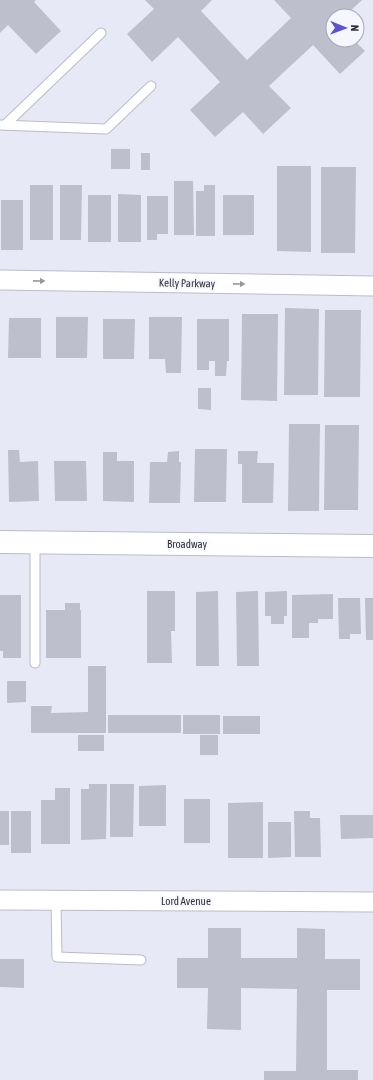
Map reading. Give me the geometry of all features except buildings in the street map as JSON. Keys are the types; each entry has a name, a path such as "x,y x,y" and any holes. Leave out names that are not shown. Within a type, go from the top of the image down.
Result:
{"street":[{"name":"Kelly Parkway","path":"0,280 373,286"},
{"name":"Broadway","path":"0,542 373,546"},
{"name":"Lord Avenue","path":"0,900 373,902"}],"lane":[{"path":"2,125 101,33"},
{"path":"2,125 106,129 151,86"},
{"path":"35,543 35,663"},
{"path":"56,900 57,957 141,960"}]}
